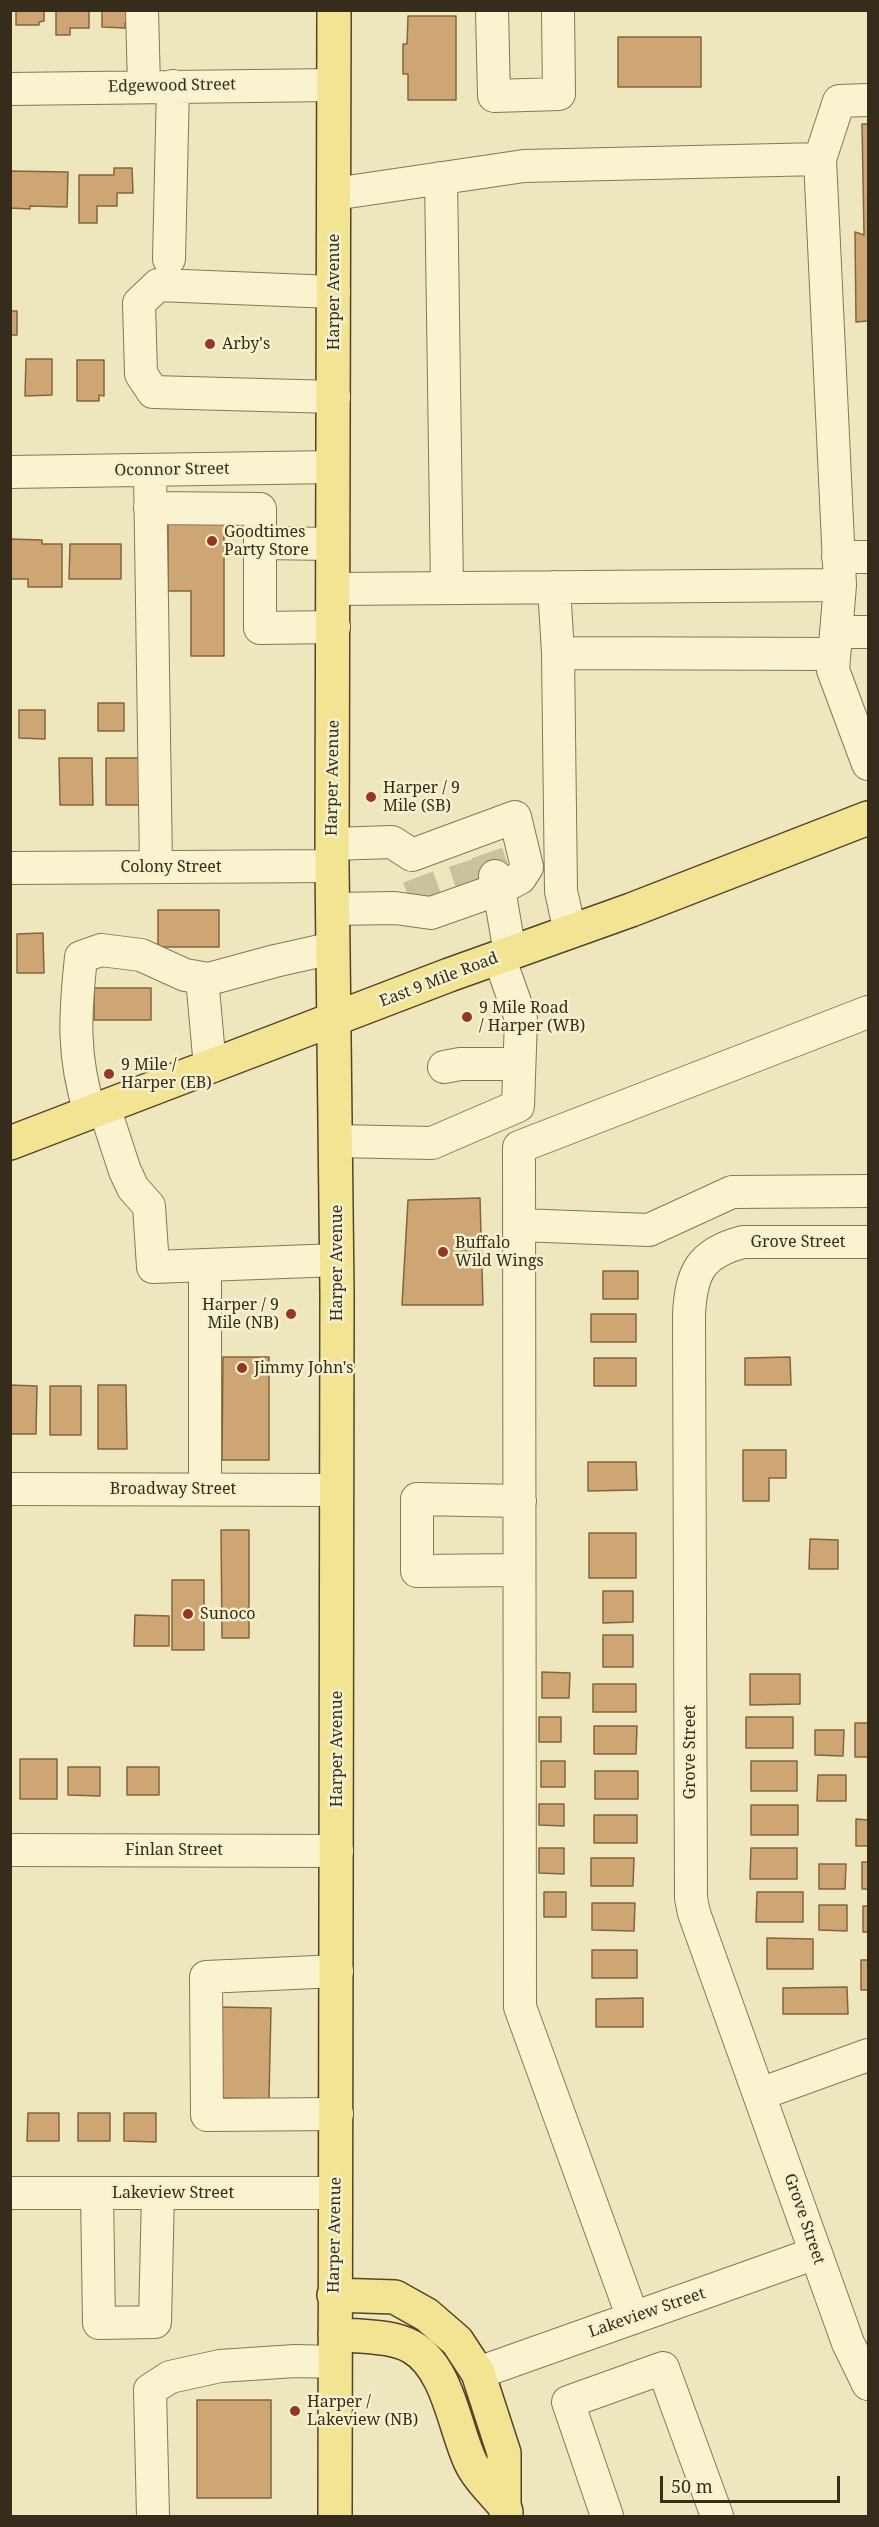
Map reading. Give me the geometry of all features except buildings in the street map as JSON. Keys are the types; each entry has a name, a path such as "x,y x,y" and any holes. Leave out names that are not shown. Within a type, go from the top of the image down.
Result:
{"main road":[{"name":"Harper Avenue","path":"334,10 332,855 337,1260 335,2517"},
{"name":"East 9 Mile Road","path":"10,1143 868,818"},
{"path":"334,2295 395,2297 444,2328 457,2341 478,2373 504,2452 506,2511"},
{"path":"335,2348 392,2341 411,2346 424,2356 434,2368 446,2395 471,2463 506,2511"}],"street":[{"path":"142,10 158,86 169,259"},
{"path":"492,10 494,96 559,94 558,10"},
{"name":"Edgewood Street","path":"10,88 334,85"},
{"path":"868,100 839,101 820,159 849,566 835,643 833,670 868,764"},
{"path":"334,194 524,166 820,159"},
{"path":"441,178 447,588"},
{"path":"334,292 158,285 139,303 141,374 153,392 334,397"},
{"name":"Oconnor Street","path":"10,472 333,467"},
{"path":"150,471 156,867"},
{"path":"150,508 260,508 260,628 334,627"},
{"path":"260,543 333,544"},
{"path":"334,589 554,587 849,566"},
{"path":"554,587 558,653 561,891 570,932"},
{"path":"558,653 835,643 868,632"},
{"name":"Colony Street","path":"10,868 156,867 332,855 392,842 455,875"},
{"path":"333,909 395,908 455,875 505,955 521,1019 518,1106 432,1143 336,1141"},
{"path":"333,948 209,979 185,975 141,955 100,950 81,957 75,1012 80,1080 97,1110 133,1188 149,1206 153,1267 337,1260"},
{"path":"202,978 210,1067"},
{"path":"633,2318 520,2007 519,1147 868,1012"},
{"path":"444,1067 460,1064 519,1064"},
{"path":"520,1225 649,1230 732,1192 868,1191"},
{"name":"Grove Street","path":"868,1242 742,1242 728,1246 709,1255 697,1271 690,1295 691,1898 694,1913 850,2349 868,2384"},
{"path":"205,1265 205,1488"},
{"name":"Broadway Street","path":"10,1489 336,1490"},
{"path":"519,1501 417,1499 417,1571 519,1570"},
{"name":"Finlan Street","path":"10,1850 337,1851"},
{"path":"337,1971 206,1977 207,2115 337,2114"},
{"path":"760,2094 868,2055"},
{"name":"Lakeview Street","path":"10,2193 336,2193"},
{"path":"97,2193 99,2323 155,2322 158,2193"},
{"name":"Lakeview Street","path":"478,2373 816,2253"},
{"path":"153,2517 150,2390 170,2377 220,2366 295,2361 335,2348"},
{"path":"607,2517 568,2402 663,2368 717,2517"}],"tunnel":[{"path":"487,853 495,876"},
{"path":"464,862 472,886"},
{"path":"418,877 427,902"}],"place":[{"name":"Arby's","path":"210,344"},
{"name":"Goodtimes Party Store","path":"212,541"},
{"name":"Harper / 9 Mile (SB)","path":"371,797"},
{"name":"9 Mile Road / Harper (WB)","path":"467,1017"},
{"name":"9 Mile / Harper (EB)","path":"109,1074"},
{"name":"Buffalo Wild Wings","path":"443,1252"},
{"name":"Harper / 9 Mile (NB)","path":"291,1314"},
{"name":"Jimmy John's","path":"242,1368"},
{"name":"Sunoco","path":"188,1614"},
{"name":"Harper / Lakeview (NB)","path":"295,2411"}]}
